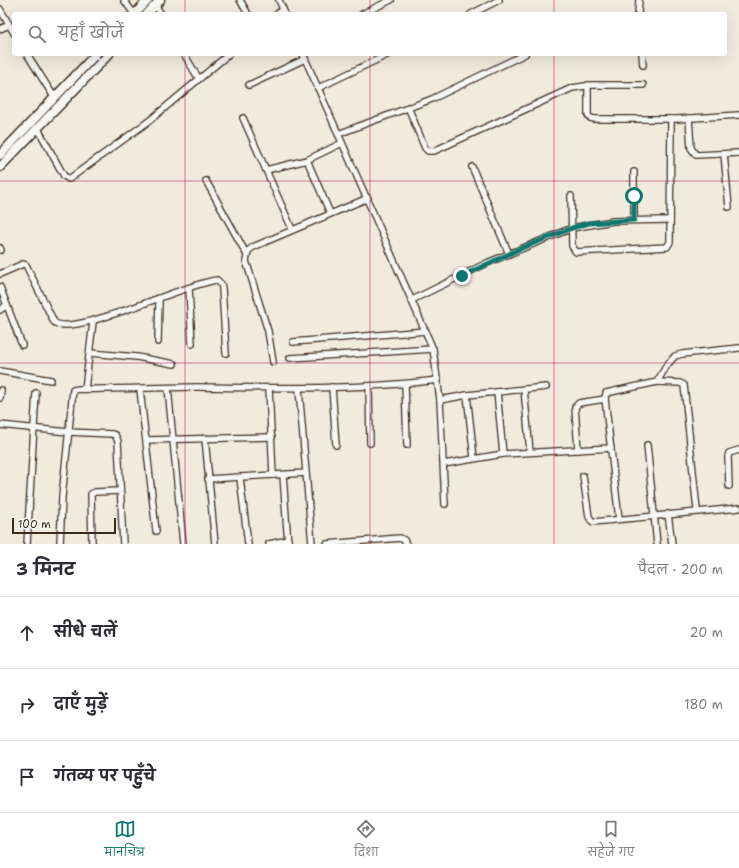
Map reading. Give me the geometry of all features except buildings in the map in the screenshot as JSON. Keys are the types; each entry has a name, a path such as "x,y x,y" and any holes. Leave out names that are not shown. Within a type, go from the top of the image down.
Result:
{"main road":[{"path":"137,12 148,0"},
{"path":"149,12 158,3"},
{"path":"0,155 94,56"},
{"path":"0,167 107,56"}],"street":[{"path":"124,0 133,12"},
{"path":"240,0 247,12"},
{"path":"278,0 284,12"},
{"path":"366,12 391,0"},
{"path":"475,12 499,0"},
{"path":"638,12 639,0"},
{"path":"0,9 12,30"},
{"path":"0,29 9,25"},
{"path":"28,56 54,97"},
{"path":"185,56 199,80"},
{"path":"37,127 64,176 69,179 149,121 227,56"},
{"path":"318,88 385,56"},
{"path":"338,134 448,92 521,56"},
{"path":"642,56 643,65"},
{"path":"249,85 304,57 368,198 433,349 440,400 445,504"},
{"path":"408,108 425,148 428,151 434,151 572,88 588,85 642,85"},
{"path":"588,85 588,111 590,118 670,119 739,115"},
{"path":"243,118 292,229"},
{"path":"689,118 693,153 702,156 739,153"},
{"path":"571,196 573,248 576,252 665,247 670,242 670,119"},
{"path":"266,170 307,160 342,143"},
{"path":"724,154 729,208"},
{"path":"307,160 330,213"},
{"path":"472,167 509,254"},
{"path":"634,172 634,220"},
{"path":"206,181 247,255"},
{"path":"273,362 269,335 246,261 247,255 253,247 292,229 368,198"},
{"path":"412,300 509,254 572,228 589,223 634,220 670,220"},
{"path":"0,274 25,264 56,324 94,322 214,280 219,281 221,284 226,353"},
{"path":"0,287 22,345"},
{"path":"189,289 192,344"},
{"path":"158,342 159,299"},
{"path":"0,310 7,305"},
{"path":"85,389 94,322"},
{"path":"293,342 426,331"},
{"path":"657,382 667,365 675,356 739,348"},
{"path":"290,358 433,349"},
{"path":"90,353 137,357 174,364"},
{"path":"0,371 51,380"},
{"path":"60,544 62,497 72,393 76,390 168,388 299,389 405,384 438,380"},
{"path":"619,520 605,399 606,392 651,385 657,382 680,383 684,385 697,510"},
{"path":"405,384 407,445"},
{"path":"369,386 370,443"},
{"path":"440,400 468,395 546,387"},
{"path":"168,388 183,544"},
{"path":"269,388 273,475"},
{"path":"332,388 336,444"},
{"path":"140,389 156,531"},
{"path":"299,389 312,544"},
{"path":"524,389 530,452"},
{"path":"0,398 1,390"},
{"path":"497,392 503,454"},
{"path":"27,544 36,393"},
{"path":"468,395 474,458"},
{"path":"578,450 575,407 579,403 605,399"},
{"path":"0,425 115,435 118,442 122,544"},
{"path":"146,440 272,437"},
{"path":"205,438 215,544"},
{"path":"647,445 657,544"},
{"path":"444,464 503,454 611,448"},
{"path":"729,486 729,453 739,450"},
{"path":"208,479 306,473"},
{"path":"269,544 288,542 283,475"},
{"path":"583,476 591,521 619,520 697,510 739,508"},
{"path":"240,478 248,544"},
{"path":"92,544 91,494 95,492 120,491"},
{"path":"668,514 672,544"},
{"path":"327,544 370,542 400,538 404,540 406,544"}],"route":[{"path":"462,276 487,263 572,228 589,223 634,220 634,196"}]}
